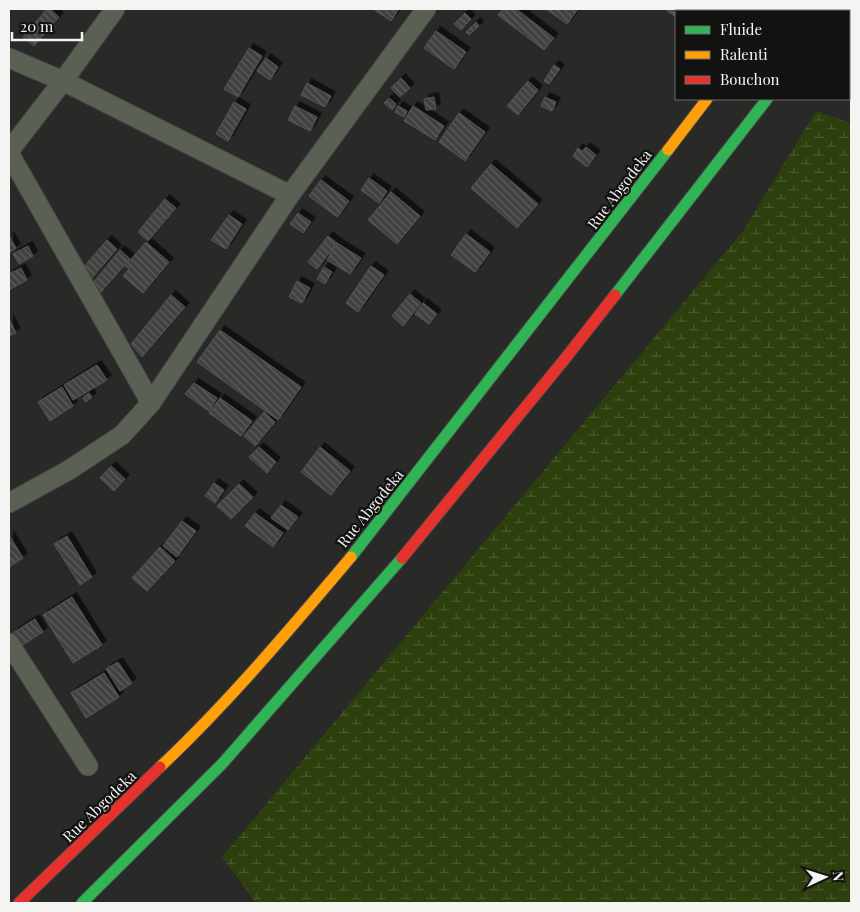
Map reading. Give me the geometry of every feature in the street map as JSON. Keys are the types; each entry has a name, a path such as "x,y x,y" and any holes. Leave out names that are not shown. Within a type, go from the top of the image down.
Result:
{"main road":[{"name":"Rue Abgodeka","path":"19,903 188,742 284,636 377,525 706,100"},
{"path":"82,903 222,764 402,558 564,360 766,100"}],"street":[{"path":"115,9 9,152 151,403"},
{"path":"9,503 69,470 122,435 151,403 290,195 426,9"},
{"path":"9,58 63,81 290,195"},
{"path":"9,643 88,766"}],"green space":[{"path":"816,111 851,123 851,903 256,903 222,857 743,231"}],"building":[{"path":"47,9 50,9 59,17 34,46 23,37"},
{"path":"373,9 396,9 398,10 391,21"},
{"path":"503,9 516,9 554,38 544,50 498,15"},
{"path":"546,9 578,9 567,24"},
{"path":"668,9 688,10 675,10 675,16 667,11"},
{"path":"465,13 471,19 461,30 454,24"},
{"path":"476,22 479,26 469,35 466,32"},
{"path":"436,31 466,52 454,69 424,48"},
{"path":"249,48 262,56 238,97 224,89"},
{"path":"266,58 278,67 270,80 257,71"},
{"path":"554,65 560,69 549,84 544,81"},
{"path":"401,78 410,88 400,97 391,88"},
{"path":"528,81 538,90 518,115 507,106"},
{"path":"307,83 331,96 325,107 301,95"},
{"path":"434,97 436,109 426,110 424,99"},
{"path":"545,97 556,102 552,111 541,106"},
{"path":"389,98 396,104 392,110 384,103"},
{"path":"234,102 246,109 228,141 216,134"},
{"path":"295,106 317,117 310,131 288,120"},
{"path":"398,106 407,111 404,117 395,112"},
{"path":"413,106 444,126 435,140 404,121"},
{"path":"459,113 485,132 465,161 439,142"},
{"path":"586,147 596,155 587,167 573,156 578,148 582,151"},
{"path":"491,164 538,204 517,228 471,188"},
{"path":"369,178 387,191 379,203 361,190"},
{"path":"321,180 349,201 337,217 309,196"},
{"path":"391,192 420,216 397,244 368,220"},
{"path":"165,199 176,208 148,241 138,232"},
{"path":"298,213 311,222 303,233 290,224"},
{"path":"229,215 242,224 226,249 211,240"},
{"path":"466,234 490,252 475,272 451,255"},
{"path":"9,236 16,248 9,253"},
{"path":"328,236 337,243 317,269 308,262"},
{"path":"107,240 117,249 92,278 82,269"},
{"path":"146,242 169,262 143,293 123,276 129,269 125,266"},
{"path":"337,243 361,258 350,274 327,260"},
{"path":"28,246 33,256 19,264 13,254"},
{"path":"120,250 130,259 101,292 92,284"},
{"path":"371,266 384,275 358,312 346,303"},
{"path":"324,267 332,272 325,284 317,279"},
{"path":"21,268 27,280 9,290 9,274"},
{"path":"297,281 310,288 302,303 289,297"},
{"path":"410,294 421,303 403,326 392,316"},
{"path":"171,295 185,307 142,357 131,344"},
{"path":"423,303 437,314 429,324 415,314"},
{"path":"9,319 16,333 9,336"},
{"path":"220,330 301,387 278,420 197,362"},
{"path":"97,365 107,380 73,400 64,385"},
{"path":"194,383 217,398 209,411 185,394"},
{"path":"62,387 73,406 50,421 38,402"},
{"path":"89,393 92,397 86,402 83,398"},
{"path":"220,398 252,421 241,436 209,413"},
{"path":"264,412 275,422 255,446 244,436"},
{"path":"259,447 276,462 267,473 249,457"},
{"path":"320,447 350,471 331,495 301,472"},
{"path":"111,466 125,479 114,491 100,478"},
{"path":"214,483 224,490 215,503 205,496"},
{"path":"239,484 253,497 231,519 217,506"},
{"path":"281,505 298,517 288,530 271,518"},
{"path":"255,513 283,533 273,547 245,526"},
{"path":"182,521 196,531 177,557 163,546"},
{"path":"9,535 23,558 9,567"},
{"path":"67,536 92,577 80,585 54,544"},
{"path":"160,547 175,561 147,591 132,578"},
{"path":"72,597 102,645 73,663 43,615"},
{"path":"35,619 43,632 21,646 13,633"},
{"path":"118,662 132,683 120,691 106,669"},
{"path":"104,673 119,697 86,718 71,693"}],"traffic: fast":[{"path":"615,295 766,100"},
{"path":"351,557 668,150"},
{"path":"82,903 222,764 402,558"}],"traffic: slow":[{"path":"668,150 706,100"},
{"path":"160,767 235,691 351,557"}],"traffic: jam":[{"path":"402,558 615,295"},
{"path":"19,903 160,767"}]}
